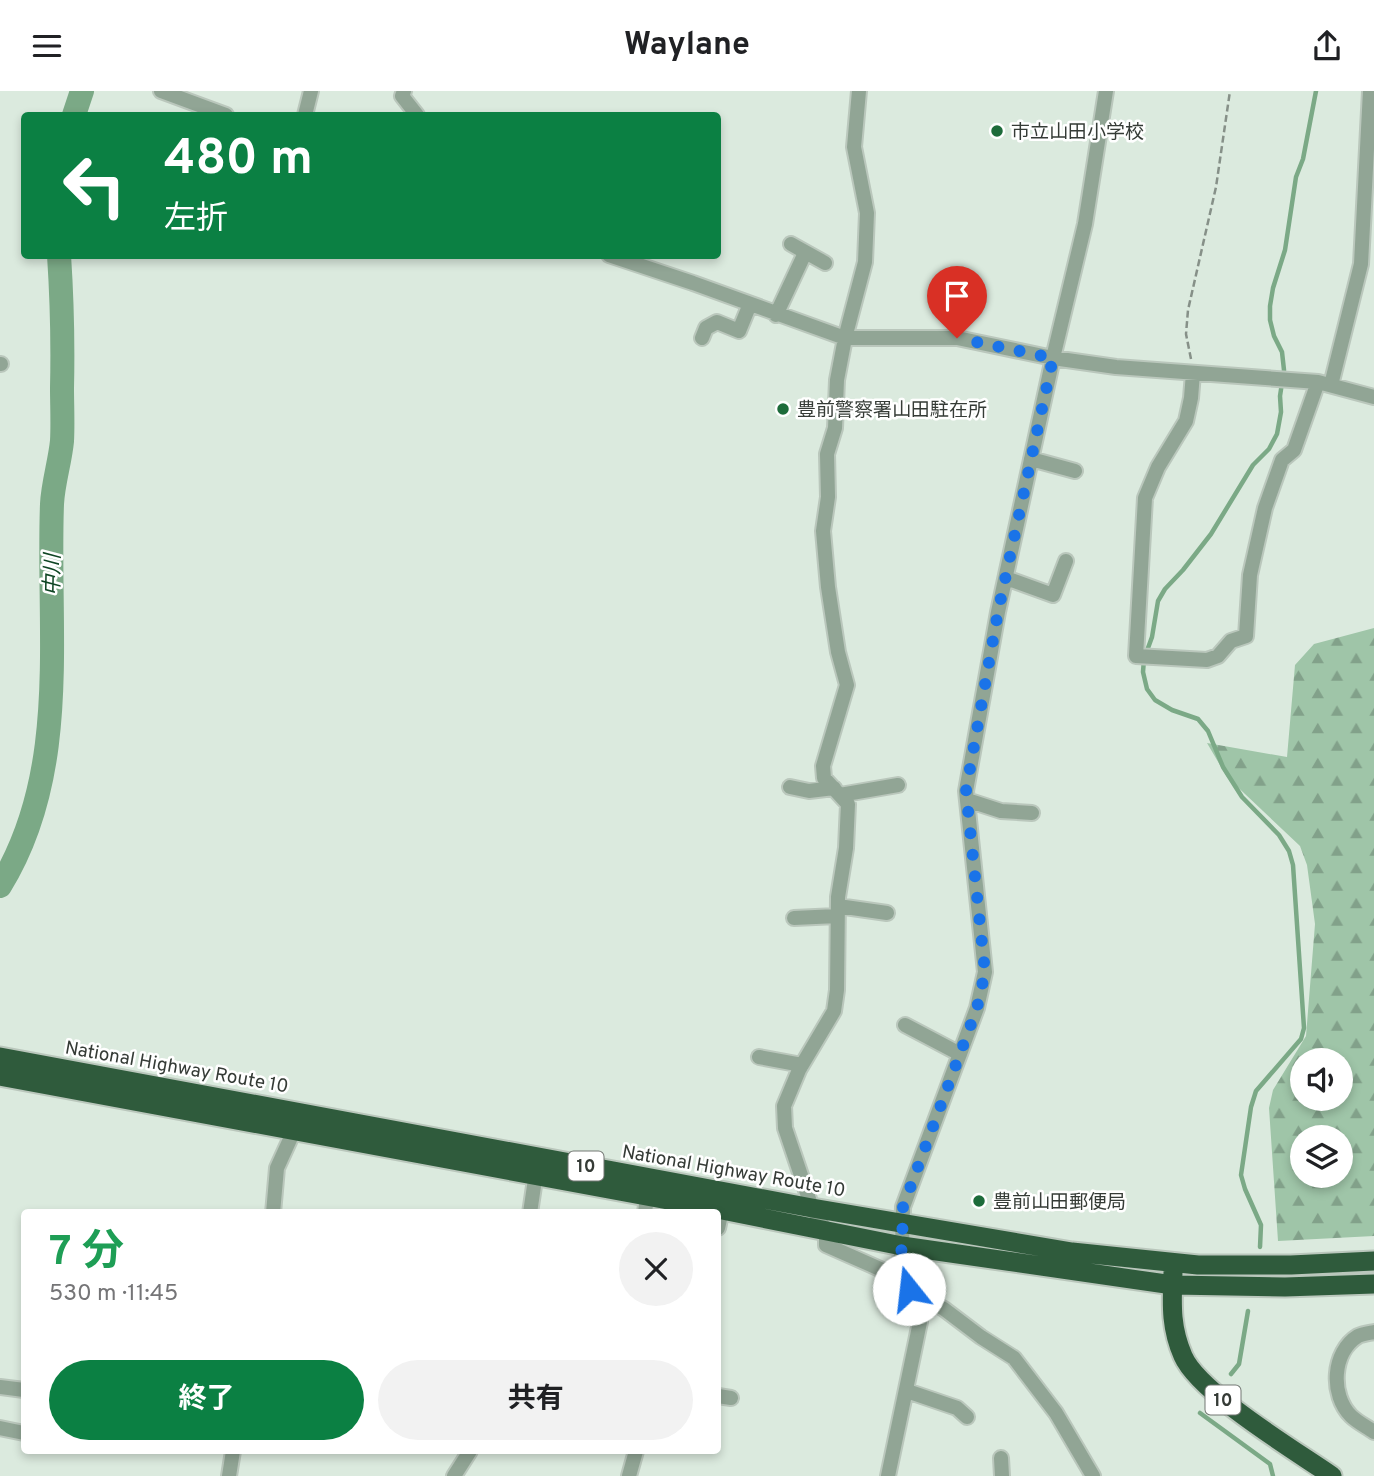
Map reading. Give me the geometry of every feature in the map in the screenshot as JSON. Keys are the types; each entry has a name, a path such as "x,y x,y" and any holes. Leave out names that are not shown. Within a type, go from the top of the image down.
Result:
{"highway":[{"name":"National Highway Route 10","path":"0,1057 300,1112 537,1166 646,1205 667,1209"},
{"name":"National Highway Route 10","path":"0,1076 294,1132 812,1208 1072,1252 1198,1265 1291,1265 1374,1261"},
{"name":"National Highway Route 10","path":"721,1219 826,1230 902,1246 1173,1285 1285,1287 1374,1284"},
{"name":"10","path":"1173,1262 1171,1310 1174,1328 1190,1368 1219,1397 1332,1476"}],"street":[{"path":"160,91 218,112"},
{"path":"306,112 311,91"},
{"path":"404,91 402,96 415,112"},
{"path":"859,91 854,147 867,213 864,263 837,380 835,428 827,454 828,497 823,531 838,652 847,685 823,766 824,778 848,804 846,848 837,911 837,990 834,1011 802,1065 784,1106 785,1128 812,1208 826,1230 826,1245 898,1277 909,1289 944,1309 1014,1358 1056,1413 1093,1476"},
{"path":"898,1277 904,1223 903,1207 977,1008 985,972 966,791 998,612 1085,224 1106,91"},
{"path":"1193,373 1186,421 1158,467 1145,498 1136,656 1207,660 1218,656 1231,641 1246,636 1251,575 1265,508 1282,460 1294,450 1324,383 1361,264 1370,91"},
{"path":"791,244 825,263"},
{"path":"776,314 805,253"},
{"path":"621,259 845,338 957,338 1053,358 1116,367 1324,383 1374,397"},
{"path":"702,338 706,328 717,321 739,331 750,305"},
{"path":"1031,459 1075,471"},
{"path":"1006,578 1053,594 1066,561"},
{"path":"790,787 837,792 898,785"},
{"path":"967,800 1001,811 1032,813"},
{"path":"793,918 837,911 887,913"},
{"path":"905,1025 960,1054"},
{"path":"759,1057 802,1065"},
{"path":"273,1209 278,1168 300,1112"},
{"path":"531,1209 537,1166"},
{"path":"888,1476 920,1322 909,1289"},
{"path":"1374,1332 1359,1335 1344,1349 1336,1371 1338,1394 1350,1415 1374,1432"},
{"path":"1,1391 21,1390"},
{"path":"907,1391 957,1408 967,1417"},
{"path":"0,1429 21,1432"},
{"path":"229,1476 233,1454"},
{"path":"454,1476 468,1454"},
{"path":"629,1476 635,1454"},
{"path":"1001,1458 1002,1476"}],"path":[{"path":"1193,373 1186,334 1188,310 1216,187 1230,91"}],"green space":[{"path":"1374,628 1374,1236 1278,1241 1269,1108 1273,1090 1290,1062 1290,1111 1353,1111 1353,1048 1299,1048 1306,1036 1315,924 1307,865 1300,846 1227,777 1207,743 1287,757 1295,665 1314,644"}],"waterway":[{"name":"中川","path":"75,112 82,91"},
{"path":"1260,1247 1261,1225 1241,1175 1251,1107 1256,1091 1301,1039 1304,1028 1293,865 1289,851 1279,835 1242,797 1223,767 1208,731 1198,719 1172,710 1155,700 1147,689 1143,672 1158,601 1211,534 1253,465 1269,449 1277,434 1284,370 1282,352 1270,320 1270,306 1285,250 1296,177 1303,159 1316,91"},
{"name":"中川","path":"0,886 22,842 37,796 51,700 52,504 62,434 59,259"},
{"path":"1231,1374 1239,1364 1248,1311"},
{"path":"1200,1413 1270,1464 1273,1476"}],"place":[{"name":"市立山田小学校","path":"997,131"},
{"name":"豊前警察署山田駐在所","path":"783,409"},
{"name":"豊前山田郵便局","path":"979,1201"}],"route":[{"path":"909,1289 898,1277 904,1223 903,1207 977,1008 985,972 966,791 998,612 1053,358 957,338"}]}
